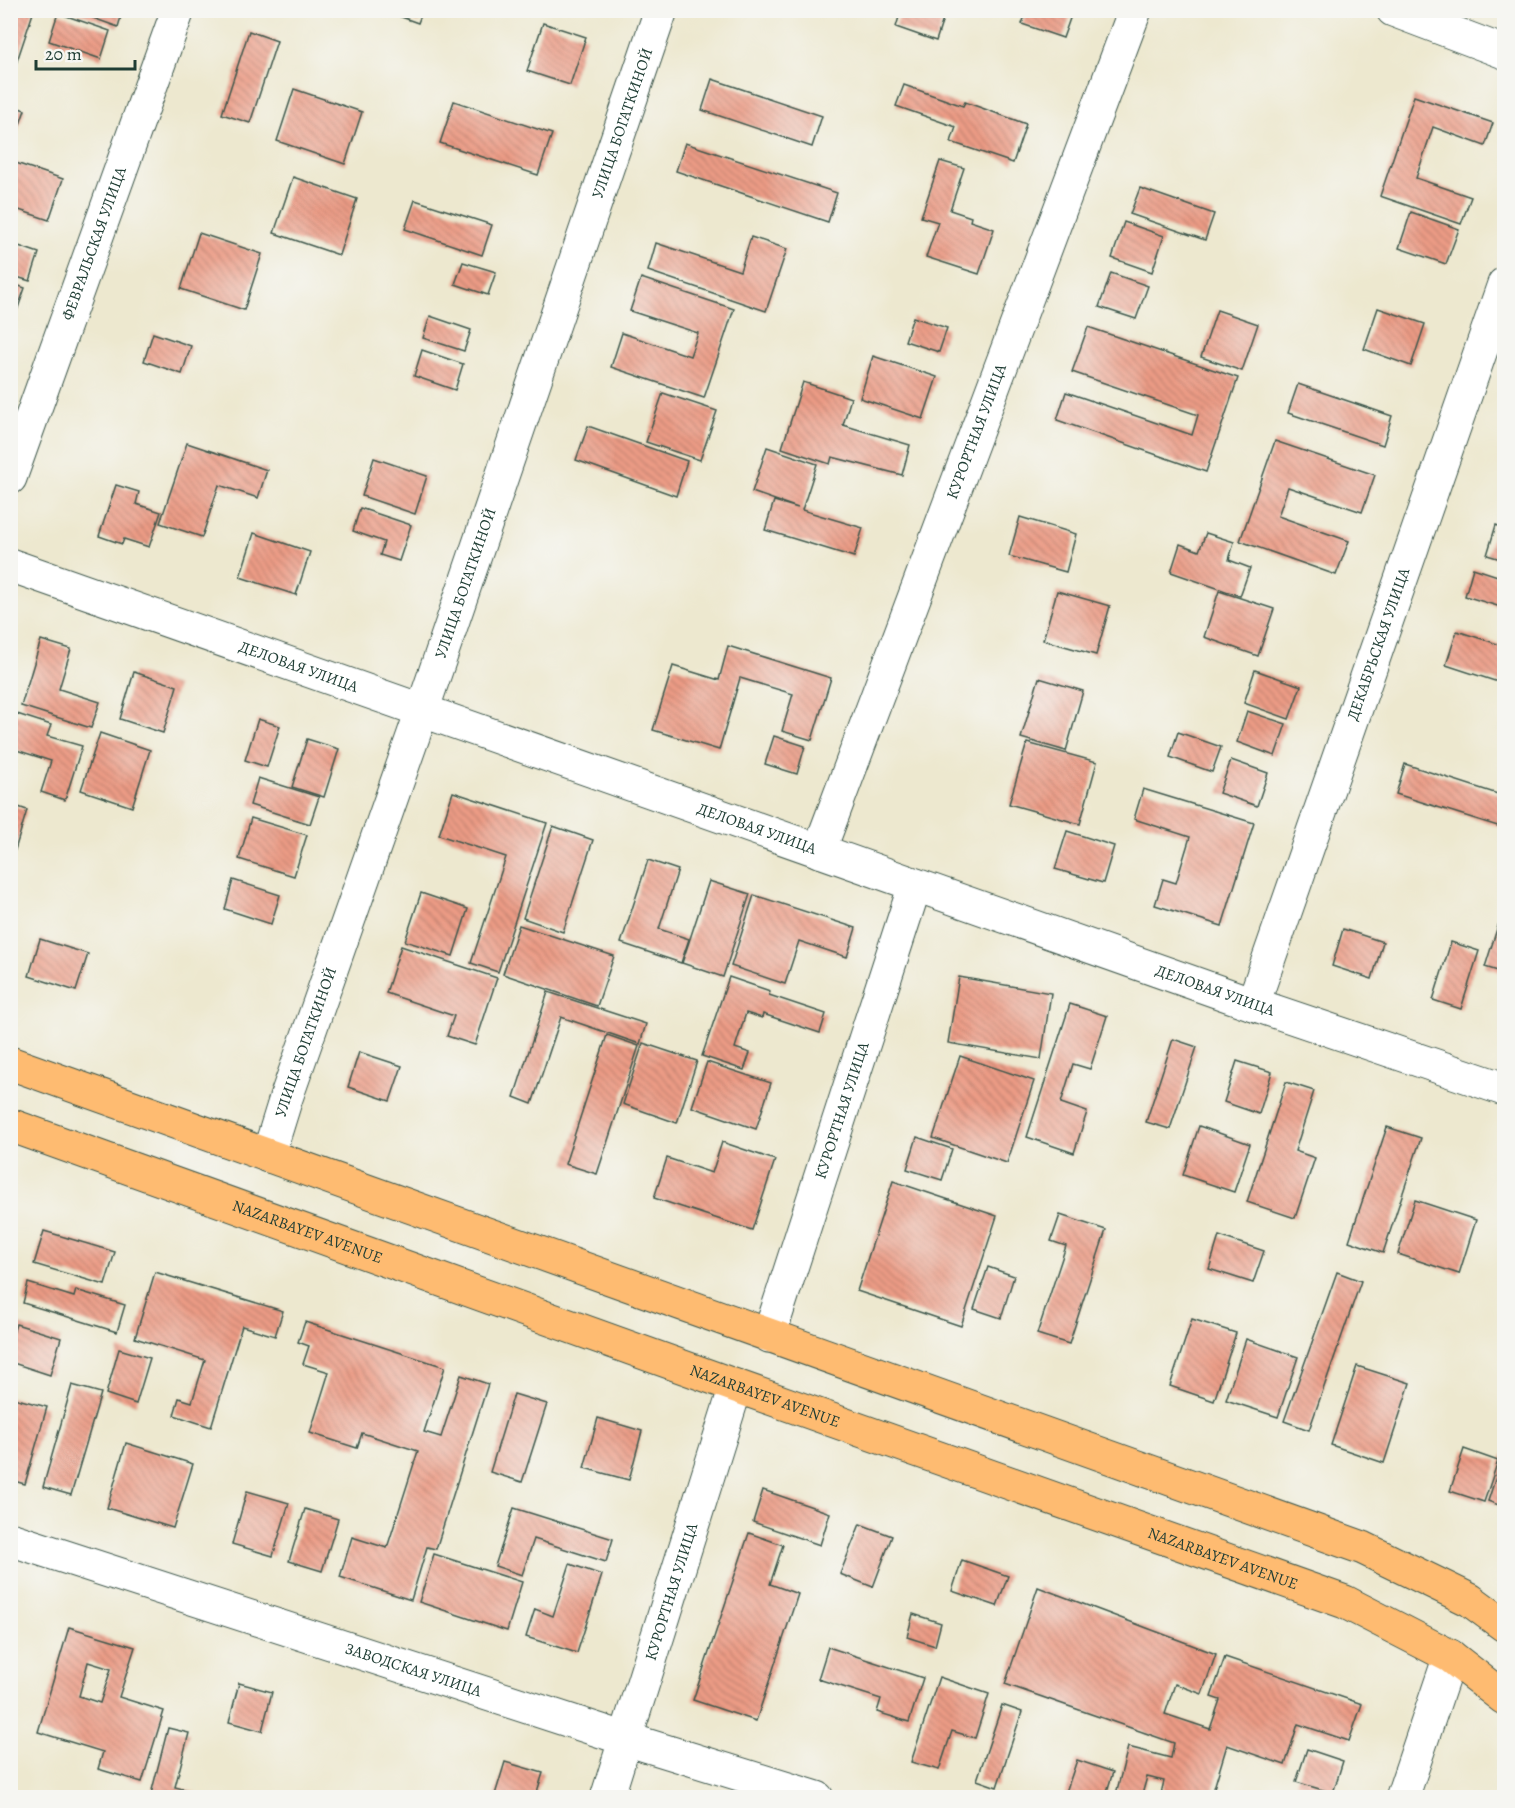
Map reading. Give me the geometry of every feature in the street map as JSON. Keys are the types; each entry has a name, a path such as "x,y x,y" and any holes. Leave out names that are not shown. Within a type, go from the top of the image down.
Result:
{"main road":[{"path":"10,1063 1363,1548 1470,1600 1504,1624"},
{"name":"NAZARBAYEV AVENUE","path":"12,1131 1345,1602 1450,1656 1504,1698"}],"street":[{"name":"ФЕВРАЛЬСКАЯ УЛИЦА","path":"10,478 178,10"},
{"name":"УЛИЦА БОГАТКИНОЙ","path":"268,1156 661,10"},
{"name":"КУРОРТНАЯ УЛИЦА","path":"819,851 1135,10"},
{"path":"1393,10 1504,52"},
{"name":"ДЕКАБРЬСКАЯ УЛИЦА","path":"1253,1004 1504,284"},
{"name":"ДЕЛОВАЯ УЛИЦА","path":"10,565 1253,1004 1504,1089"},
{"name":"КУРОРТНАЯ УЛИЦА","path":"769,1336 915,885"},
{"name":"КУРОРТНАЯ УЛИЦА","path":"607,1797 736,1386"},
{"name":"ЗАВОДСКАЯ УЛИЦА","path":"10,1539 626,1739 817,1797"},
{"path":"1402,1797 1450,1656"}],"building":[{"path":"10,10 34,10 15,67 10,66"},
{"path":"71,10 123,10 118,27"},
{"path":"382,10 423,10 418,23"},
{"path":"901,10 946,10 936,41 896,27"},
{"path":"1027,10 1073,10 1063,38 1022,24"},
{"path":"58,13 110,31 101,59 49,41"},
{"path":"543,23 586,37 570,85 527,71"},
{"path":"249,31 277,41 250,123 222,114"},
{"path":"712,79 822,116 812,147 702,110"},
{"path":"904,85 963,106 965,102 1026,124 1013,163 951,142 956,127 896,106"},
{"path":"294,89 362,112 345,164 277,141"},
{"path":"1414,96 1493,123 1485,146 1433,127 1416,178 1471,197 1461,224 1380,196"},
{"path":"454,101 552,134 538,175 440,143"},
{"path":"10,105 25,110 14,141 10,140"},
{"path":"685,143 837,193 828,222 676,171"},
{"path":"10,161 63,179 49,220 10,207"},
{"path":"940,161 964,168 950,210 971,217 970,221 994,229 979,274 926,257 938,222 921,217"},
{"path":"293,177 357,199 339,255 274,233"},
{"path":"1140,188 1214,214 1205,240 1130,214"},
{"path":"415,200 492,225 482,255 405,229"},
{"path":"1411,212 1459,229 1446,264 1399,248"},
{"path":"1124,222 1164,236 1152,272 1112,258"},
{"path":"199,233 262,254 244,310 181,289"},
{"path":"751,237 787,249 766,311 648,271 656,243 740,271"},
{"path":"10,243 39,253 30,281 10,275"},
{"path":"463,262 496,272 488,295 455,284"},
{"path":"1111,273 1148,286 1136,319 1099,307"},
{"path":"641,278 734,309 704,398 611,367 622,333 690,356 698,333 630,311"},
{"path":"10,283 25,288 13,322 10,321"},
{"path":"1378,308 1425,324 1411,366 1364,349"},
{"path":"1217,310 1258,324 1242,371 1201,357"},
{"path":"430,316 471,330 464,351 423,338"},
{"path":"913,317 947,328 939,352 905,341"},
{"path":"1088,327 1238,378 1206,472 1057,420 1066,392 1192,435 1198,415 1072,372"},
{"path":"153,333 191,346 182,374 144,361"},
{"path":"422,350 463,364 455,390 414,376"},
{"path":"873,356 937,377 923,419 860,398"},
{"path":"803,382 851,398 843,425 910,445 902,475 832,457 830,464 782,448"},
{"path":"1298,384 1392,416 1383,445 1288,413"},
{"path":"663,393 717,411 700,460 646,442"},
{"path":"588,426 687,461 676,496 576,460"},
{"path":"1275,441 1375,475 1362,512 1288,487 1278,516 1349,541 1336,575 1240,541"},
{"path":"187,443 267,470 258,498 219,485 202,537 160,523"},
{"path":"767,447 817,464 802,510 863,528 854,557 765,530 774,501 798,508 752,492"},
{"path":"374,458 427,476 415,514 362,496"},
{"path":"116,485 139,492 136,504 161,512 149,547 124,539 122,544 99,536"},
{"path":"360,508 411,525 399,561 380,555 384,542 353,531"},
{"path":"1020,517 1076,534 1066,572 1009,556"},
{"path":"1496,525 1504,528 1504,560 1487,555"},
{"path":"254,533 310,552 296,595 240,577"},
{"path":"1206,533 1234,542 1229,560 1250,568 1240,596 1171,572 1180,544 1199,551"},
{"path":"1473,568 1504,578 1504,608 1465,596"},
{"path":"1057,591 1110,606 1096,655 1043,640"},
{"path":"1219,591 1274,609 1258,656 1204,637"},
{"path":"1457,631 1504,646 1504,684 1446,665"},
{"path":"41,640 71,649 59,689 100,702 91,728 21,706"},
{"path":"728,646 831,678 812,740 782,731 793,694 740,678 719,750 653,730 673,666 719,680"},
{"path":"1255,670 1301,686 1289,719 1244,703"},
{"path":"134,672 177,686 163,733 120,719"},
{"path":"1039,678 1083,691 1066,751 1021,738"},
{"path":"1247,711 1286,724 1275,756 1237,742"},
{"path":"14,713 51,725 47,736 82,746 65,800 41,792 51,761 10,748 10,723"},
{"path":"258,719 280,726 267,767 245,760"},
{"path":"1178,732 1221,747 1212,772 1170,757"},
{"path":"100,733 150,750 132,807 81,790"},
{"path":"774,736 805,746 797,774 765,764"},
{"path":"307,739 339,749 324,797 292,787"},
{"path":"1027,743 1097,762 1080,824 1009,804"},
{"path":"1231,760 1268,773 1257,806 1219,793"},
{"path":"1405,764 1504,796 1504,828 1396,794"},
{"path":"258,778 319,797 310,824 250,805"},
{"path":"1143,789 1254,823 1222,926 1155,905 1163,879 1176,883 1190,837 1134,819"},
{"path":"453,792 547,823 498,972 471,963 506,857 439,835"},
{"path":"10,804 27,810 15,850 10,848"},
{"path":"251,818 307,835 294,876 239,859"},
{"path":"553,826 593,840 563,932 523,918"},
{"path":"1067,831 1114,846 1103,883 1055,869"},
{"path":"648,860 678,870 659,929 689,939 681,963 621,943"},
{"path":"233,880 280,895 271,924 225,909"},
{"path":"709,881 750,894 723,977 682,963"},
{"path":"421,893 468,909 453,956 405,941"},
{"path":"754,895 856,928 847,957 799,941 785,984 731,966"},
{"path":"1502,913 1504,913 1504,973 1485,967"},
{"path":"519,925 614,956 597,1006 503,974"},
{"path":"1343,929 1383,942 1372,979 1332,966"},
{"path":"40,939 88,954 76,991 29,976"},
{"path":"1451,942 1479,951 1461,1009 1433,1000"},
{"path":"401,946 497,978 475,1045 447,1036 454,1016 386,993"},
{"path":"729,977 770,991 769,995 826,1014 820,1033 763,1014 762,1018 746,1013 735,1048 750,1053 744,1070 702,1056"},
{"path":"959,977 1051,993 1041,1059 948,1043"},
{"path":"548,992 646,1024 640,1044 561,1017 532,1104 514,1097"},
{"path":"1070,1004 1107,1016 1090,1069 1073,1064 1061,1103 1087,1112 1074,1153 1027,1137"},
{"path":"607,1035 639,1046 597,1174 565,1164"},
{"path":"1173,1039 1197,1047 1170,1129 1146,1122"},
{"path":"643,1043 697,1061 677,1123 623,1104"},
{"path":"359,1052 402,1066 390,1101 348,1087"},
{"path":"960,1056 1034,1081 1007,1163 933,1138"},
{"path":"1237,1061 1272,1072 1259,1114 1224,1102"},
{"path":"707,1062 771,1083 756,1129 692,1107"},
{"path":"1286,1082 1314,1091 1295,1151 1315,1158 1295,1218 1247,1202"},
{"path":"1199,1126 1250,1144 1234,1192 1183,1175"},
{"path":"1387,1127 1421,1138 1383,1253 1349,1241"},
{"path":"917,1137 952,1149 942,1180 907,1169"},
{"path":"722,1142 775,1160 752,1230 654,1198 667,1158 712,1173"},
{"path":"893,1181 997,1216 961,1326 857,1291"},
{"path":"1415,1200 1476,1220 1459,1274 1398,1254"},
{"path":"1060,1215 1106,1230 1069,1344 1037,1334 1066,1246 1051,1241"},
{"path":"44,1231 115,1252 105,1285 34,1264"},
{"path":"1219,1236 1264,1251 1253,1283 1209,1269"},
{"path":"988,1267 1014,1276 1001,1318 974,1309"},
{"path":"155,1272 283,1311 275,1336 242,1326 211,1427 174,1415 179,1398 192,1402 205,1360 135,1338"},
{"path":"1337,1272 1361,1281 1309,1430 1284,1421"},
{"path":"28,1283 74,1297 76,1290 125,1305 117,1332 23,1303"},
{"path":"1192,1319 1236,1333 1214,1401 1170,1386"},
{"path":"305,1322 445,1367 424,1432 441,1437 461,1375 488,1384 436,1549 427,1547 411,1600 340,1577 352,1537 387,1548 418,1451 362,1433 357,1448 310,1433 329,1372 303,1364 309,1346 298,1342"},
{"path":"16,1324 61,1338 50,1375 10,1362 10,1343"},
{"path":"1246,1339 1298,1357 1278,1417 1226,1400"},
{"path":"119,1349 150,1358 136,1404 106,1394"},
{"path":"1357,1366 1410,1383 1384,1463 1331,1445"},
{"path":"72,1385 101,1393 71,1495 43,1487"},
{"path":"514,1394 547,1404 522,1482 490,1472"},
{"path":"10,1397 47,1407 25,1484 10,1480"},
{"path":"598,1418 642,1431 629,1480 584,1468"},
{"path":"126,1443 193,1464 173,1528 107,1508"},
{"path":"1464,1449 1498,1461 1484,1502 1450,1491"},
{"path":"1504,1452 1504,1507 1488,1501"},
{"path":"763,1490 830,1513 820,1545 753,1522"},
{"path":"247,1491 289,1503 273,1556 232,1544"},
{"path":"514,1508 613,1539 606,1562 534,1539 522,1575 495,1566"},
{"path":"305,1509 338,1519 322,1571 289,1561"},
{"path":"860,1524 892,1536 873,1587 840,1574"},
{"path":"749,1533 783,1545 770,1584 798,1594 756,1721 693,1700"},
{"path":"434,1554 522,1582 507,1631 419,1602"},
{"path":"962,1560 1008,1576 997,1606 952,1591"},
{"path":"570,1564 602,1575 577,1653 526,1637 535,1609 553,1616"},
{"path":"1038,1587 1216,1654 1202,1694 1175,1684 1165,1714 1210,1729 1220,1700 1211,1697 1225,1657 1362,1704 1349,1741 1298,1724 1285,1765 1227,1745 1211,1798 1160,1798 1164,1781 1147,1777 1141,1798 1115,1798 1128,1747 1171,1758 1174,1743 1005,1684"},
{"path":"913,1614 941,1623 935,1646 907,1637"},
{"path":"69,1627 135,1647 119,1697 164,1711 142,1782 98,1769 103,1752 38,1732","holes":["88,1662 111,1669 100,1703 79,1696"]},
{"path":"828,1647 923,1678 909,1722 877,1712 881,1699 818,1679"},
{"path":"939,1677 989,1694 975,1738 952,1731 939,1770 911,1762"},
{"path":"239,1683 272,1692 262,1731 229,1722"},
{"path":"1002,1705 1022,1712 997,1787 977,1780"},
{"path":"168,1728 189,1733 175,1787 195,1792 193,1798 150,1798"},
{"path":"1307,1749 1343,1761 1333,1793 1296,1782"},
{"path":"1077,1760 1113,1772 1105,1798 1064,1798"},
{"path":"505,1762 543,1773 535,1798 494,1798"}]}
